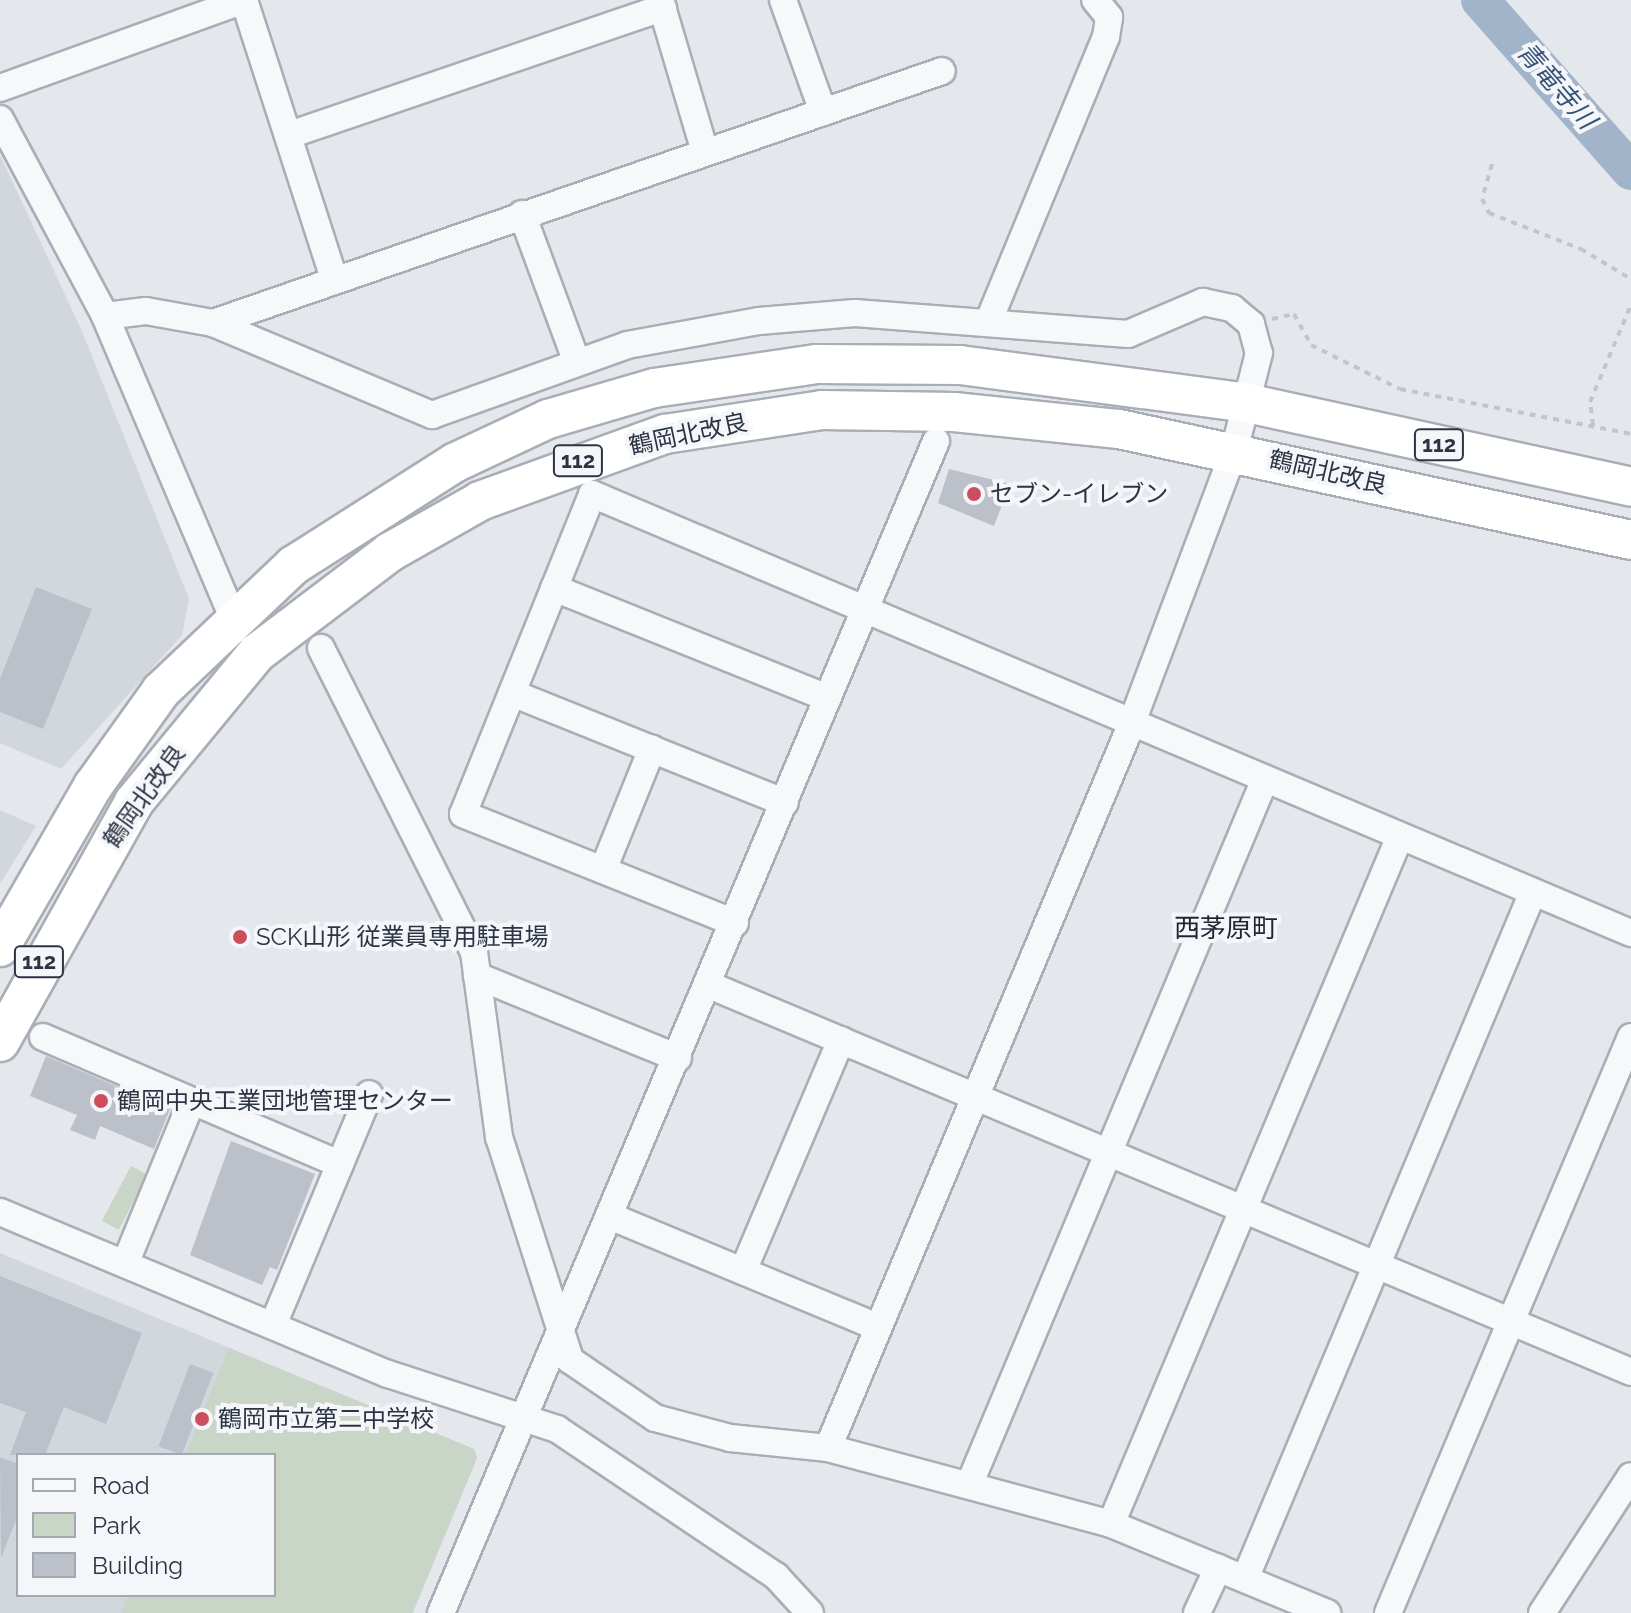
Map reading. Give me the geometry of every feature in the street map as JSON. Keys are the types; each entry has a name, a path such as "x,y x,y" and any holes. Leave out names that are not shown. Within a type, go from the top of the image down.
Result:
{"highway":[{"name":"鶴岡北改良","path":"0,947 93,786 161,691 233,618 294,565 454,463 548,419 654,388 817,364 960,365 1247,403 1631,487"},
{"name":"鶴岡北改良","path":"0,1042 134,802 257,653 390,552 480,501 665,434 822,410 954,412 1119,429 1234,451 1631,540"}],"street":[{"path":"0,88 197,8 244,0 335,281"},
{"path":"783,0 823,112"},
{"path":"990,318 1106,37 1109,17 1095,0"},
{"path":"289,135 662,4 704,149"},
{"path":"213,323 704,149 942,71"},
{"path":"0,119 105,316 233,618"},
{"path":"522,214 576,360"},
{"path":"105,316 146,311 213,323 432,415 576,360 684,330 759,321 855,313 990,318 1128,334 1203,302 1232,308 1251,324 1259,353 1234,451 1132,723 828,1448"},
{"path":"441,1613 524,1416 561,1339 936,441"},
{"path":"735,923 463,814 592,494 1631,933"},
{"path":"554,588 828,698"},
{"path":"321,648 474,952 499,1137 570,1360 655,1418 730,1438 828,1448 970,1483 1111,1524 1327,1613"},
{"path":"512,693 785,803"},
{"path":"603,870 652,749"},
{"path":"970,1483 1265,779"},
{"path":"1111,1524 1400,836"},
{"path":"1245,1579 1533,892"},
{"path":"477,976 678,1058"},
{"path":"709,985 1631,1372"},
{"path":"43,1037 340,1164"},
{"path":"1388,1613 1631,1037"},
{"path":"743,1271 841,1040"},
{"path":"273,1325 369,1094"},
{"path":"125,1264 192,1101"},
{"path":"0,1212 388,1374 557,1429 776,1576 810,1613"},
{"path":"612,1217 878,1327"},
{"path":"1542,1613 1631,1476"},
{"path":"1197,1613 1218,1568"}],"path":[{"path":"1492,164 1482,199 1489,213 1581,249 1631,279"},
{"path":"1594,427 1590,402 1631,305"},
{"path":"1251,324 1294,314 1311,345 1400,389 1631,434"}],"shaded area":[{"path":"0,155 81,329 189,599 182,635 61,769 0,743"},
{"path":"0,810 36,826 0,884"},
{"name":"鶴岡市立第二中学校","path":"0,1253 474,1449 477,1458 413,1613 0,1613"}],"green space":[{"path":"131,1166 148,1175 119,1230 102,1221"},
{"path":"229,1348 474,1449 477,1458 412,1613 121,1613 127,1597 276,1597 276,1453 186,1453"}],"building":[{"name":"セブン-イレブン","path":"949,469 1010,484 994,526 938,503"},
{"path":"36,587 92,609 43,729 0,712 0,679"},
{"name":"鶴岡中央工業団地管理センター","path":"46,1056 170,1109 154,1149 100,1126 95,1140 70,1130 77,1115 30,1096"},
{"path":"231,1141 315,1174 277,1270 270,1267 262,1285 190,1255"},
{"path":"0,1276 142,1333 106,1424 64,1407 46,1453 10,1455 26,1412 0,1403"},
{"path":"190,1364 213,1373 183,1453 176,1453 158,1446"},
{"path":"0,1457 16,1463 16,1520 1,1558"}],"waterway":[{"name":"青竜寺川","path":"1480,0 1631,171"}],"place":[{"name":"セブン-イレブン","path":"974,494"},
{"name":"SCK山形 従業員専用駐車場","path":"240,937"},
{"name":"鶴岡中央工業団地管理センター","path":"101,1101"},
{"name":"鶴岡市立第二中学校","path":"202,1419"}],"district":[{"name":"西茅原町","path":"1226,929"}]}
